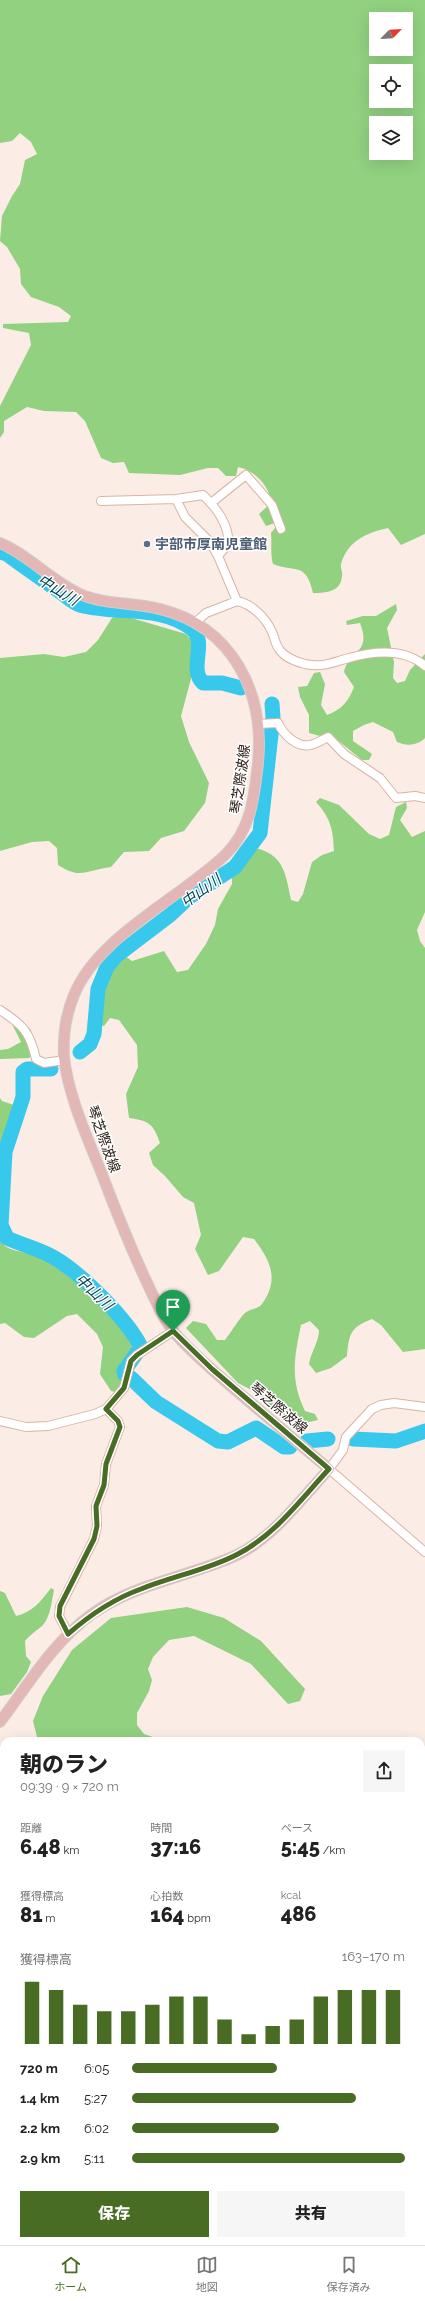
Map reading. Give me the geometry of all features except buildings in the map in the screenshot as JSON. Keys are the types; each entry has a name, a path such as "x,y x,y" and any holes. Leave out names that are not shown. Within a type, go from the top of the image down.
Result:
{"main road":[{"name":"琴芝際波線","path":"0,543 80,594 105,601 159,608 195,623 221,643 236,661 253,695 259,724 259,753 253,804 242,833 225,855 119,938 97,959 80,982 70,1006 65,1032 64,1060 80,1116 114,1207 164,1318 173,1331 212,1369 329,1469"},
{"path":"0,1722 68,1634 93,1614 122,1597 222,1561 250,1547 273,1529 329,1469"}],"street":[{"path":"211,503 246,475 272,506 281,529"},
{"path":"101,501 176,499 203,495 211,503 227,528 229,537 228,544 218,556"},
{"path":"176,499 185,517 210,542 218,556 237,601"},
{"path":"195,623 206,613 237,601 252,606 261,616 272,631 279,650 290,658 304,664 322,666 380,651 414,658 425,666"},
{"path":"259,724 278,723 286,737 306,745 310,745 328,737 344,754 380,778 396,798 415,796 425,798"},
{"path":"0,1010 23,1026 32,1043 36,1059 48,1063 64,1060"},
{"path":"0,1421 26,1427 48,1426 95,1414 106,1409 124,1388 131,1361 137,1355 173,1331"},
{"path":"425,1407 394,1403 381,1405 372,1409 346,1437 343,1450 329,1469 425,1552"},
{"path":"68,1634 59,1616 60,1606 94,1539 97,1526 96,1506 104,1485 106,1464 120,1427 118,1421 106,1409"}],"green space":[{"path":"0,0 425,0 425,534 401,545 388,528 366,535 353,543 344,556 341,564 342,574 339,585 328,592 313,593 307,576 303,572 273,564 271,533 275,528 275,523 266,526 259,514 271,503 270,497 268,491 260,480 255,475 244,469 238,467 236,476 226,476 218,468 208,468 180,475 129,473 124,462 113,463 101,458 85,421 76,412 44,411 27,407 4,421 4,432 0,438 0,406 31,345 29,333 3,328 3,324 68,322 71,316 59,307 31,297 21,284 20,269 7,247 0,241 2,216 20,184 25,160 37,154 31,142 20,133 12,141 0,143"},
{"path":"396,604 397,610 387,628 394,662 393,678 397,683 405,681 410,670 425,654 425,738 419,743 404,744 397,742 393,732 373,722 364,725 353,731 353,741 372,754 369,760 362,760 330,734 320,736 309,733 309,715 300,697 298,687 307,686 314,673 320,672 325,684 321,705 327,715 340,708 350,697 354,687 344,672 350,659 362,646 363,640 363,633 360,623 347,625 346,621 363,616 376,616"},
{"path":"121,615 186,634 194,643 192,675 181,716 189,742 209,783 205,803 184,831 161,838 149,851 124,852 111,867 84,873 66,870 58,865 57,848 49,841 32,842 0,851 0,658 44,654 64,657 86,652 98,640 112,618"},
{"path":"320,798 339,805 369,834 380,839 389,835 396,807 406,802 407,808 400,820 412,837 425,831 425,912 417,930 420,941 425,948 425,1349 403,1352 381,1325 372,1319 355,1328 352,1332 347,1356 331,1368 316,1373 309,1364 318,1339 319,1330 310,1321 301,1325 295,1359 295,1379 300,1400 305,1411 315,1414 318,1420 305,1423 288,1419 276,1411 257,1393 238,1383 186,1328 193,1321 206,1324 217,1340 225,1340 245,1313 262,1304 271,1286 271,1270 265,1254 254,1239 243,1237 219,1271 208,1275 195,1249 201,1235 194,1203 183,1197 165,1176 153,1165 149,1153 160,1143 152,1127 141,1120 129,1118 126,1094 138,1067 137,1045 119,1020 110,1018 104,1026 100,1025 101,1004 104,988 117,964 125,956 132,961 164,951 177,972 188,970 206,944 215,925 218,909 232,884 232,876 243,866 255,848 265,851 278,860 285,874 291,900 298,902 303,894 312,862 322,855 334,851 332,830 328,819 316,802"},
{"path":"16,1016 31,1030 36,1050 29,1058 0,1059 0,1050 8,1049 21,1042 13,1026"},
{"path":"0,1098 2,1101 14,1105 14,1118 4,1145 0,1175"},
{"path":"0,1239 2,1243 10,1249 39,1257 64,1270 75,1278 97,1298 133,1343 130,1353 121,1363 121,1383 115,1392 111,1391 100,1374 103,1347 97,1334 77,1314 67,1316 34,1338 24,1337 5,1323 0,1324"},
{"path":"51,1588 54,1590 47,1619 42,1626 31,1634 25,1641 26,1656 31,1662 27,1672 11,1694 0,1696 0,1591 5,1593 16,1616 32,1609 40,1602"},
{"path":"187,1607 224,1618 261,1641 305,1689 300,1701 288,1704 251,1664 194,1636 169,1640 153,1657 148,1669 152,1680 149,1691 137,1713 137,1725 144,1734 153,1737 37,1737 33,1721 43,1696 72,1650 111,1618"}],"waterway":[{"name":"中山川","path":"0,552 7,554 77,604 94,608 152,613 180,621 192,629 196,634 199,648 197,670 203,683 222,683 241,688"},
{"name":"中山川","path":"80,1052 90,1044 94,1034 98,989 107,967 116,956 170,915 188,898 235,867 260,833 273,717 272,704"},
{"name":"中山川","path":"51,1069 27,1069 23,1072 23,1097 5,1152 1,1225 7,1238 48,1254 64,1264 76,1273 114,1310 125,1323 141,1347 124,1371 125,1375 131,1378 156,1402 218,1441 228,1442 256,1428 284,1447 290,1447"},
{"name":"中山川","path":"353,1439 396,1441 425,1431"},
{"name":"中山川","path":"307,1441 328,1439"}],"place":[{"name":"宇部市厚南児童館","path":"147,544"}],"route":[{"path":"173,1331 212,1369 329,1469 273,1529 250,1547 222,1561 141,1588 122,1597 106,1605 81,1622 68,1634 62,1625 59,1616 60,1606 94,1539 97,1526 96,1506 104,1485 106,1464 120,1427 118,1421 106,1409 124,1388 131,1361 137,1355 173,1331"}]}
